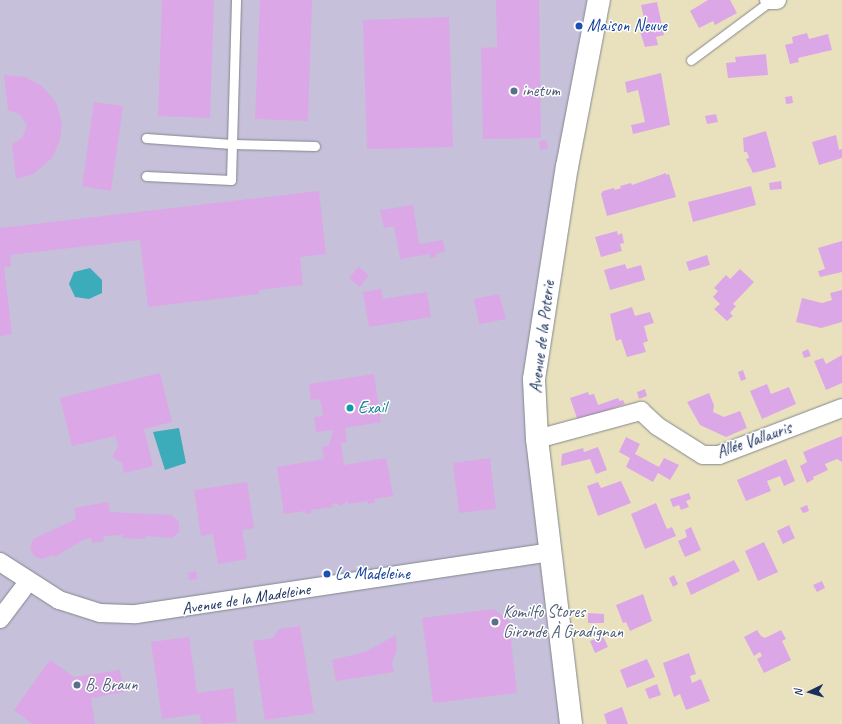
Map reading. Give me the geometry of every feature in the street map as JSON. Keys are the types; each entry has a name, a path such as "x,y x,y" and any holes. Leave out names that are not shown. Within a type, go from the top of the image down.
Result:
{"street":[{"name":"Avenue de la Poterie","path":"571,724 534,404 538,344 599,0"},
{"name":"Allée Vallauris","path":"537,439 641,411 658,426 703,455 719,455 842,408"},
{"name":"Avenue de la Madeleine","path":"0,562 28,582 60,600 100,613 136,614 550,552"},
{"path":"0,619 28,582"}],"lane":[{"path":"146,176 231,180 236,0"},
{"path":"691,60 772,1"},
{"path":"146,138 232,144 315,146"}],"shaded area":[{"path":"0,0 599,0 538,344 571,724 0,724"}],"water":[{"path":"90,268 102,280 102,293 89,299 75,297 69,284 74,272"},
{"path":"179,428 186,463 165,470 153,432"}],"building":[{"path":"162,0 214,0 210,118 158,116"},
{"path":"260,0 312,0 308,121 255,119"},
{"path":"496,0 539,0 541,138 483,139 481,48 497,47"},
{"path":"708,0 730,0 737,13 715,25 713,21 699,28 690,11"},
{"path":"657,2 664,35 656,37 658,45 645,47 638,25 645,23 641,5"},
{"path":"449,17 453,147 367,149 363,20"},
{"path":"807,33 809,39 828,34 832,50 798,58 799,62 790,64 785,45 793,43 792,37"},
{"path":"766,54 768,75 728,78 726,63 736,62 735,57"},
{"path":"661,73 670,125 633,134 631,125 645,122 638,90 627,93 625,82"},
{"path":"4,75 25,77 42,86 56,102 62,123 60,140 52,158 33,174 16,179 12,144 22,138 27,126 21,115 8,110"},
{"path":"792,96 793,103 786,104 785,97"},
{"path":"94,102 123,106 111,191 82,186"},
{"path":"716,114 718,122 707,124 705,116"},
{"path":"766,131 776,167 753,173 746,159 749,158 747,152 744,152 743,138"},
{"path":"836,135 839,150 842,149 842,158 819,165 812,142"},
{"path":"546,140 548,149 540,150 539,141"},
{"path":"666,173 666,175 669,174 676,197 607,216 601,194 603,191 614,188 615,190 621,188 620,186 631,183 632,185"},
{"path":"781,181 782,189 770,190 769,183"},
{"path":"751,186 756,205 693,222 688,202"},
{"path":"319,191 326,254 300,257 303,285 259,290 259,294 148,307 140,240 10,255 11,267 4,267 12,334 0,336 0,228"},
{"path":"413,205 419,244 443,240 445,252 436,253 436,257 430,258 430,254 400,259 394,226 384,228 380,210"},
{"path":"617,231 618,235 622,233 624,243 620,244 622,251 601,257 595,237"},
{"path":"842,241 842,272 820,277 818,271 825,269 818,248"},
{"path":"707,255 710,265 689,271 686,262"},
{"path":"625,264 627,269 641,265 645,280 610,290 604,270"},
{"path":"358,267 369,275 360,287 349,278"},
{"path":"740,269 754,282 733,304 736,306 730,313 733,316 727,321 714,309 720,304 713,297 718,291 714,288 726,275 730,279"},
{"path":"381,289 383,299 427,292 431,317 369,327 363,292"},
{"path":"842,290 842,322 821,328 796,322 802,298 822,303 832,300 830,293"},
{"path":"499,294 506,319 479,324 474,299"},
{"path":"632,307 635,316 650,312 654,323 644,326 648,341 643,343 646,352 627,357 621,339 616,341 610,314"},
{"path":"808,349 811,356 804,358 802,352"},
{"path":"842,355 842,383 826,390 814,361 823,358 826,364"},
{"path":"743,370 746,379 741,381 738,372"},
{"path":"160,373 172,422 144,429 153,466 124,473 122,463 112,457 118,446 115,436 72,446 60,398"},
{"path":"374,374 381,422 345,428 347,442 341,443 344,465 386,458 393,496 374,499 375,503 368,504 368,501 348,504 348,501 341,506 336,503 332,504 333,507 311,510 312,513 306,514 305,511 284,514 277,467 324,459 322,447 329,445 333,430 316,432 314,417 323,416 320,399 311,400 309,384"},
{"path":"767,384 771,394 789,387 796,404 762,419 750,391"},
{"path":"645,389 647,396 639,399 637,392"},
{"path":"588,392 589,395 594,394 598,405 618,398 620,401 623,400 625,404 578,421 570,398"},
{"path":"709,393 714,405 713,412 724,417 740,411 747,428 726,437 700,425 687,402"},
{"path":"842,436 842,462 837,459 825,464 828,470 813,477 814,479 807,483 800,466 807,462 803,452"},
{"path":"626,437 640,444 635,454 659,467 664,458 679,465 670,480 658,473 653,482 626,467 630,458 619,452"},
{"path":"598,447 607,470 596,474 590,459 561,466 562,454 583,448 584,452"},
{"path":"490,458 496,509 459,513 453,463"},
{"path":"786,459 795,481 784,486 780,476 767,481 771,491 746,501 737,480"},
{"path":"621,481 631,503 598,516 587,486 598,482 601,488"},
{"path":"247,482 254,528 242,530 247,559 218,564 213,534 201,536 194,490"},
{"path":"689,493 691,499 686,501 689,507 681,510 679,505 673,507 670,499"},
{"path":"108,502 110,512 172,515 179,522 179,532 172,538 145,536 145,539 122,538 123,535 103,536 104,541 92,543 91,538 85,539 54,557 52,555 42,559 34,556 30,549 33,539 76,519 74,508"},
{"path":"656,503 667,529 672,527 676,536 645,549 631,514"},
{"path":"807,505 809,511 803,513 800,508"},
{"path":"789,525 795,538 783,544 777,531"},
{"path":"691,527 701,550 685,557 678,541 687,537 685,530"},
{"path":"764,542 778,572 758,581 745,551"},
{"path":"734,560 740,571 691,595 686,583"},
{"path":"196,571 197,579 189,580 188,573"},
{"path":"674,575 678,584 673,587 669,578"},
{"path":"822,581 825,588 817,592 813,585"},
{"path":"643,594 652,621 630,631 626,622 623,623 616,605"},
{"path":"494,609 509,621 517,693 433,703 422,618"},
{"path":"588,613 604,614 604,623 588,623"},
{"path":"300,626 314,713 265,720 253,641 273,638 279,629"},
{"path":"757,630 761,636 765,638 781,630 786,639 782,641 791,660 764,673 757,659 762,656 760,652 754,656 744,637"},
{"path":"396,635 397,650 392,663 394,672 336,681 332,660 365,652"},
{"path":"603,636 608,647 595,653 590,641"},
{"path":"189,637 197,693 233,688 237,722 201,724 200,714 162,719 151,642"},
{"path":"689,653 696,674 690,676 692,683 701,679 710,701 686,710 680,694 674,697 663,663"},
{"path":"647,659 655,677 627,688 620,670"},
{"name":"B. Braun","path":"50,660 74,677 120,670 124,692 91,698 95,724 32,724 14,710"},
{"path":"657,684 661,695 649,699 645,689"},
{"path":"622,707 628,724 607,724 604,714"}],"place":[{"name":"Maison Neuve","path":"579,26"},
{"name":"inetum","path":"514,91"},
{"name":"Exail","path":"350,408"},
{"name":"La Madeleine","path":"327,574"},
{"name":"Komilfo Stores Gironde À Gradignan","path":"495,622"},
{"name":"B. Braun","path":"77,685"}]}
